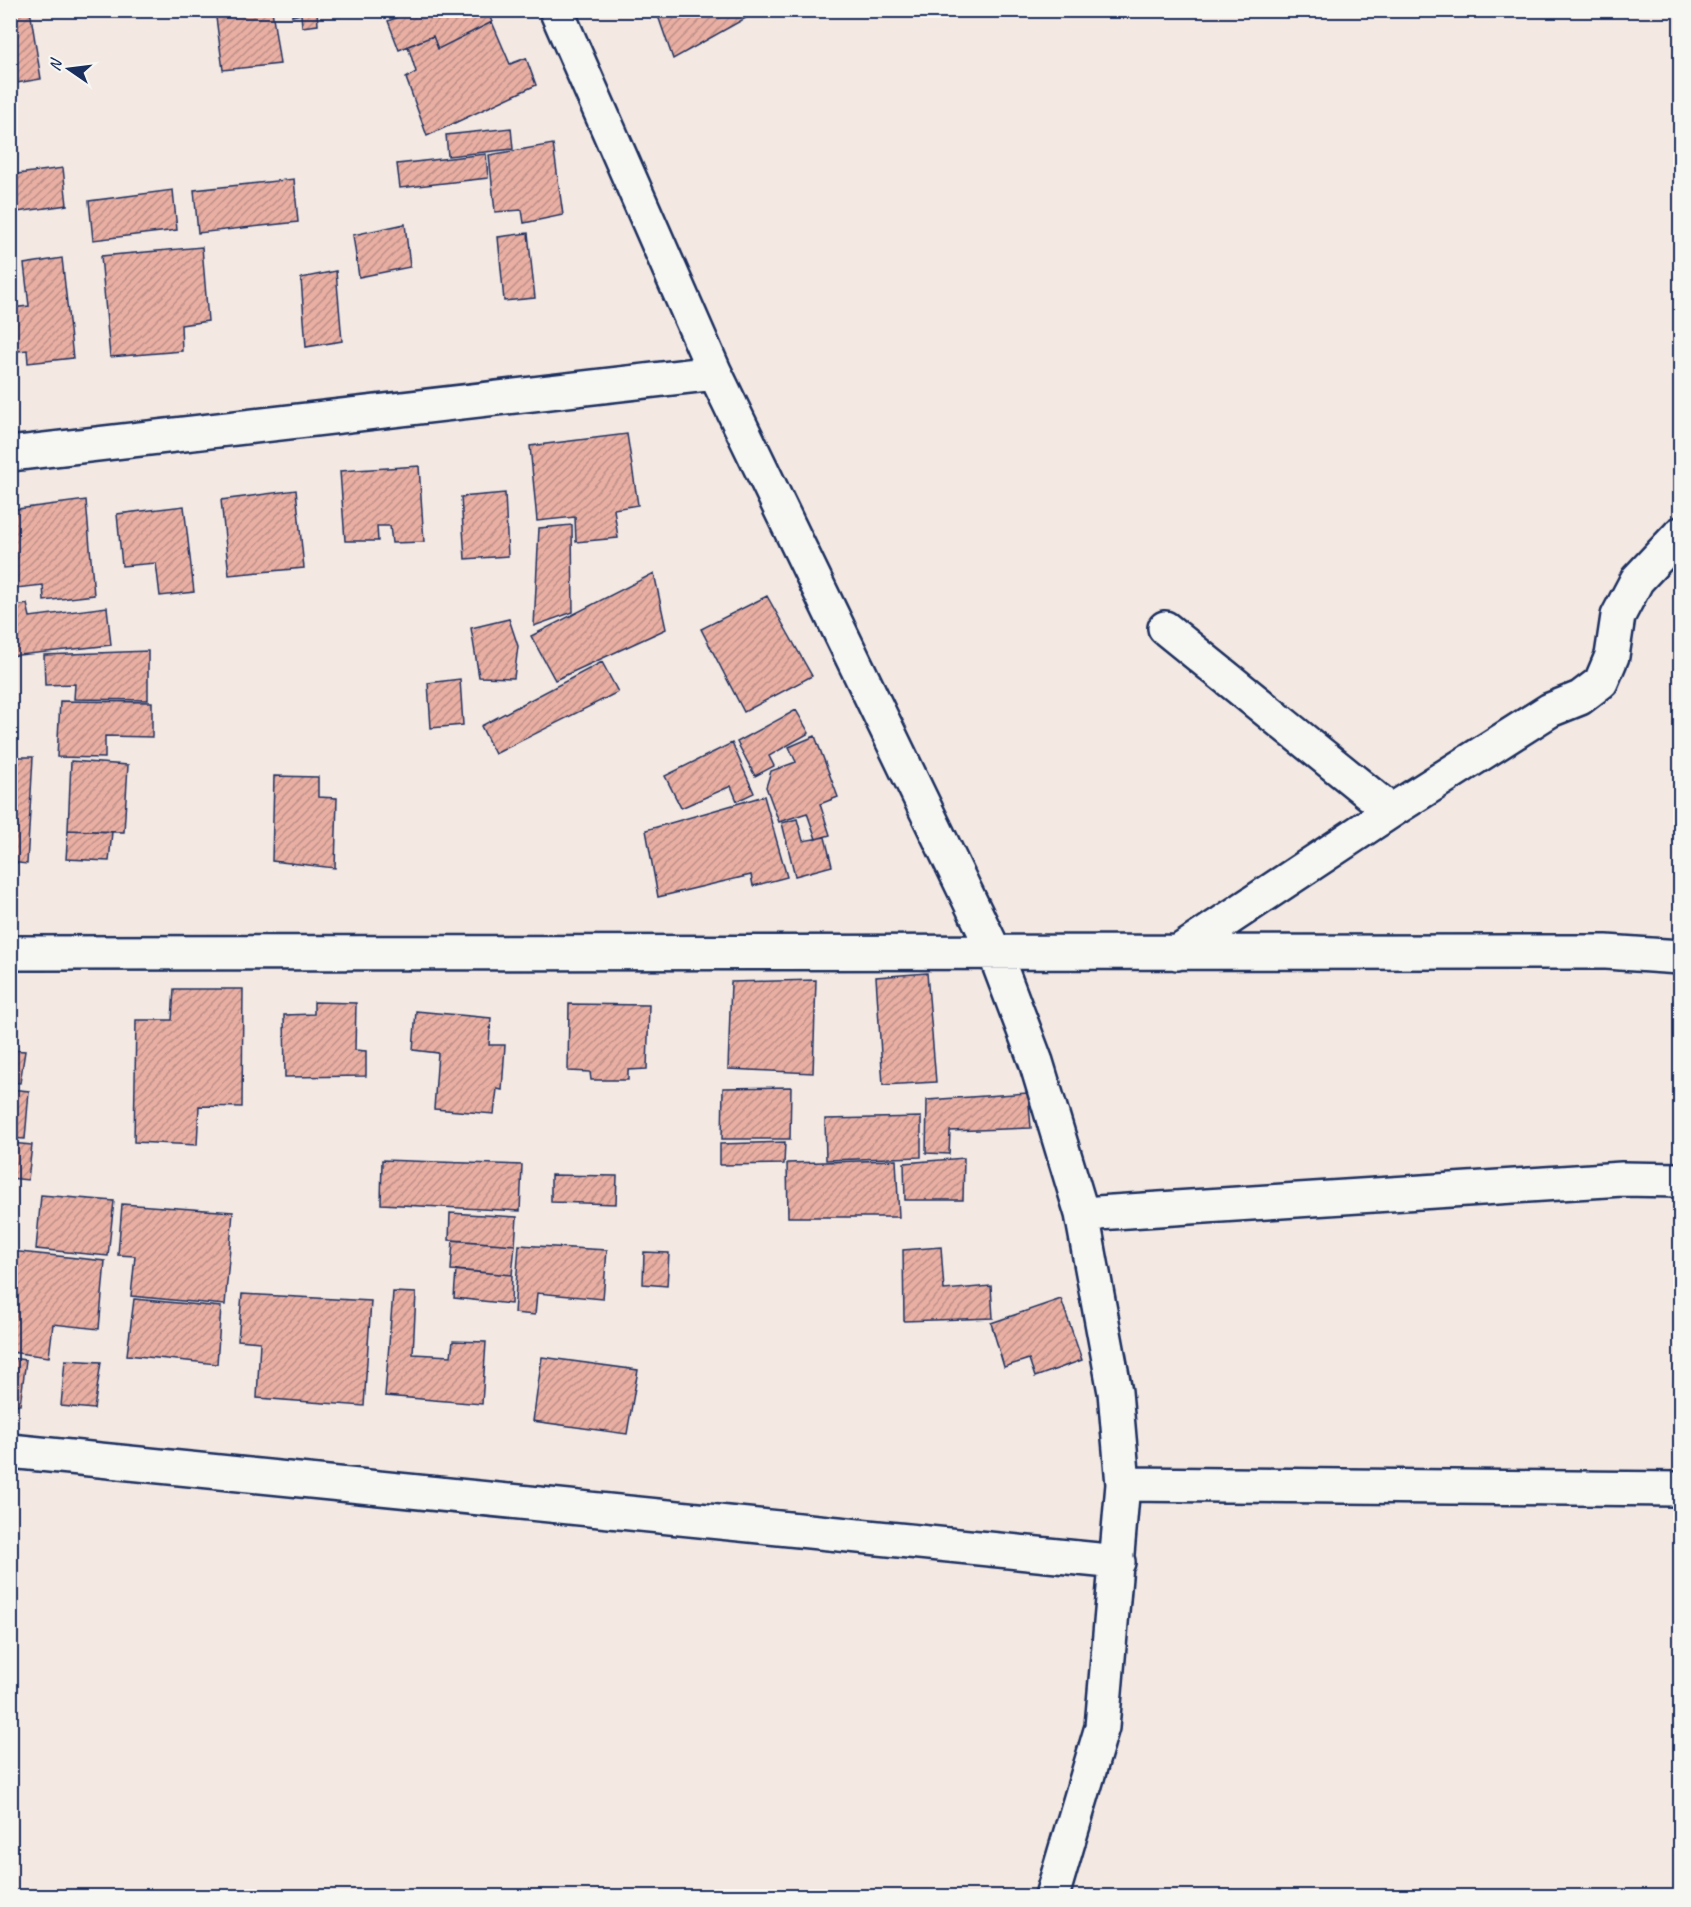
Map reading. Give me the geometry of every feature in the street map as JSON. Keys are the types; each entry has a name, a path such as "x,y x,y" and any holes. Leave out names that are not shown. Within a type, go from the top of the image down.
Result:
{"street":[{"path":"556,10 715,373 994,951 1036,1062 1082,1214 1115,1392 1123,1484 1102,1727 1052,1896"},
{"path":"10,454 715,373"},
{"path":"1177,953 1391,811 1550,710 1580,698 1601,682 1612,656 1618,616 1637,580 1680,534"},
{"path":"1165,628 1391,811"},
{"path":"10,953 1606,952 1680,957"},
{"path":"1082,1214 1622,1179 1680,1180"},
{"path":"10,1451 1118,1562"},
{"path":"1123,1484 1680,1489"}],"building":[{"path":"10,10 30,10 41,79 10,84"},
{"path":"215,10 272,10 280,64 223,70"},
{"path":"292,10 317,10 318,25 302,27 301,14 292,16"},
{"path":"414,10 487,10 492,22 438,49 433,36 399,50 388,21"},
{"path":"656,10 760,10 673,59"},
{"path":"492,22 510,64 526,58 536,85 427,136 406,78 416,72 408,46 433,36 438,49"},
{"path":"511,128 513,149 448,156 446,135"},
{"path":"553,144 563,215 524,223 522,210 495,212 489,155"},
{"path":"486,154 488,178 400,188 397,164"},
{"path":"63,168 67,205 10,213 10,175"},
{"path":"294,179 298,222 198,233 194,190"},
{"path":"173,190 177,230 93,240 89,201"},
{"path":"405,224 410,267 359,277 353,235"},
{"path":"528,233 535,298 504,301 498,237"},
{"path":"202,247 208,321 181,325 182,351 110,357 101,256"},
{"path":"62,258 73,358 28,363 27,350 10,352 10,308 29,306 24,264"},
{"path":"336,271 342,341 306,347 301,278"},
{"path":"627,434 638,505 614,509 618,538 576,542 575,517 537,521 530,446"},
{"path":"419,466 424,542 392,543 390,526 377,526 378,541 345,541 340,471"},
{"path":"296,490 304,568 229,575 221,500"},
{"path":"505,493 508,556 465,559 461,497"},
{"path":"86,500 94,595 44,601 43,585 16,588 10,510"},
{"path":"184,506 194,592 160,596 156,563 122,566 117,514"},
{"path":"572,525 573,612 534,626 539,528"},
{"path":"654,573 666,629 555,680 531,636"},
{"path":"767,596 812,676 744,712 701,629"},
{"path":"27,604 30,617 107,607 111,645 10,656 10,607"},
{"path":"509,619 518,646 514,678 479,677 471,628"},
{"path":"148,651 148,700 74,699 75,684 45,685 44,655"},
{"path":"602,662 618,692 495,754 481,726"},
{"path":"460,679 463,725 431,728 428,683"},
{"path":"60,701 152,702 152,737 105,736 105,758 57,757"},
{"path":"796,710 809,733 769,756 774,766 755,776 737,742"},
{"path":"815,736 838,797 820,804 830,835 816,839 807,813 779,822 766,787 771,771 796,762 789,747"},
{"path":"732,743 754,793 737,801 731,786 681,808 665,776"},
{"path":"10,757 33,757 27,864 10,862"},
{"path":"71,761 128,765 124,832 68,830"},
{"path":"274,776 318,777 318,797 337,798 335,868 272,861"},
{"path":"764,796 787,877 753,886 751,875 658,897 646,830"},
{"path":"797,819 803,841 825,837 832,866 795,876 782,823"},
{"path":"68,830 112,832 109,861 66,859"},
{"path":"927,973 936,1082 883,1085 876,977"},
{"path":"816,980 813,1073 728,1069 731,982"},
{"path":"174,989 243,989 242,1107 199,1106 197,1145 134,1142 136,1020 172,1020"},
{"path":"314,1002 356,1003 355,1050 366,1051 366,1076 285,1077 284,1015 314,1014"},
{"path":"569,1004 649,1005 647,1069 628,1070 628,1080 591,1080 590,1072 568,1071"},
{"path":"416,1011 491,1018 489,1045 505,1045 502,1090 497,1089 494,1114 434,1109 438,1053 413,1050"},
{"path":"10,1050 25,1051 20,1083 10,1082"},
{"path":"791,1087 790,1139 722,1139 723,1088"},
{"path":"10,1089 29,1091 25,1139 10,1138"},
{"path":"1028,1093 1031,1128 950,1131 949,1154 926,1153 927,1100"},
{"path":"921,1117 921,1157 826,1160 825,1119"},
{"path":"785,1142 784,1164 720,1165 720,1144"},
{"path":"10,1143 32,1145 28,1180 10,1178"},
{"path":"964,1158 963,1200 905,1200 904,1163"},
{"path":"382,1160 522,1165 520,1211 381,1204"},
{"path":"896,1160 899,1217 788,1217 787,1163"},
{"path":"551,1175 617,1176 616,1204 551,1202"},
{"path":"41,1195 114,1201 108,1256 36,1249"},
{"path":"122,1204 233,1212 225,1305 131,1296 135,1256 118,1255"},
{"path":"450,1213 517,1217 515,1245 449,1240"},
{"path":"453,1240 515,1245 512,1275 451,1270"},
{"path":"519,1245 607,1250 603,1299 537,1293 535,1315 514,1313"},
{"path":"941,1247 944,1290 991,1286 993,1318 904,1321 903,1250"},
{"path":"10,1251 105,1261 99,1329 53,1324 49,1357 10,1352"},
{"path":"644,1252 669,1253 667,1286 643,1284"},
{"path":"456,1270 512,1275 511,1304 454,1298"},
{"path":"393,1292 416,1293 413,1354 451,1356 453,1341 486,1342 482,1404 385,1396"},
{"path":"242,1294 371,1301 364,1406 257,1398 260,1342 238,1340"},
{"path":"134,1299 221,1307 217,1364 127,1355"},
{"path":"1061,1299 1082,1360 1035,1377 1029,1359 1004,1367 991,1323"},
{"path":"542,1357 638,1370 627,1434 533,1421"},
{"path":"10,1358 26,1360 20,1405 10,1404"},
{"path":"65,1360 101,1362 94,1409 61,1406"}]}
